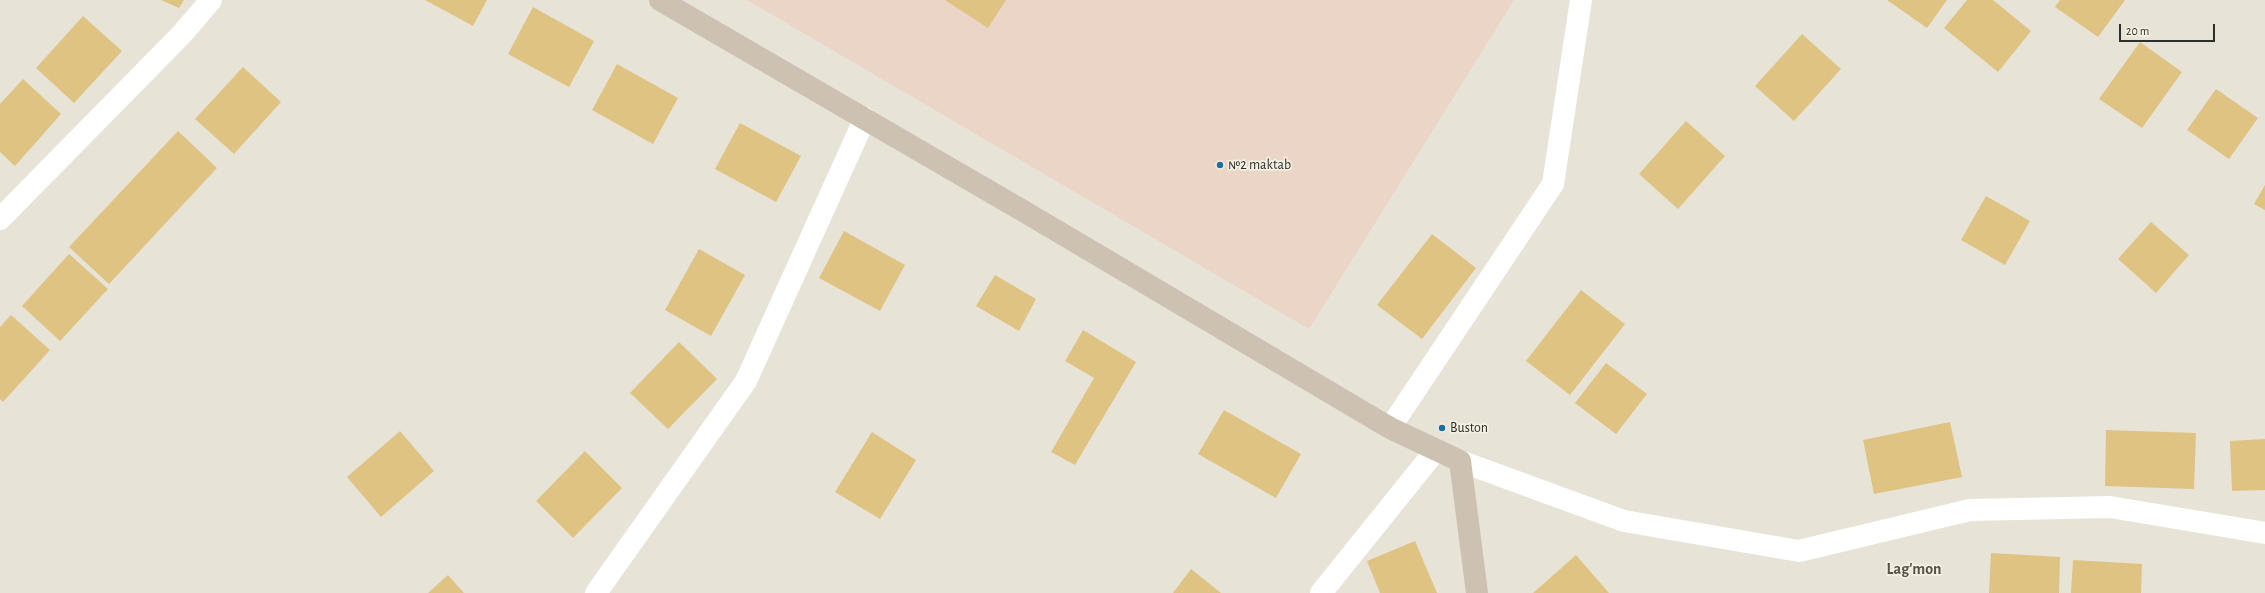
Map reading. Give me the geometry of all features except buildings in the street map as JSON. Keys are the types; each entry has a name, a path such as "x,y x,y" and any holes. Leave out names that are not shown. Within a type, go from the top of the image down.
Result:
{"street":[{"path":"0,219 182,34 211,0"},
{"path":"660,0 865,118 1390,428 1460,461 1624,520 1799,551 1970,510 2110,507 2265,533"},
{"path":"1390,428 1553,184 1581,0"},
{"path":"596,593 746,381 865,118"},
{"path":"1321,593 1436,450"},
{"path":"1460,461 1477,593"}],"shaded area":[{"name":"№2 maktab","path":"747,0 1514,0 1309,329"}],"place":[{"name":"№2 maktab","path":"1220,165"},
{"name":"Buston","path":"1442,428"}],"district":[{"name":"Lag'mon","path":"1914,569"}]}
